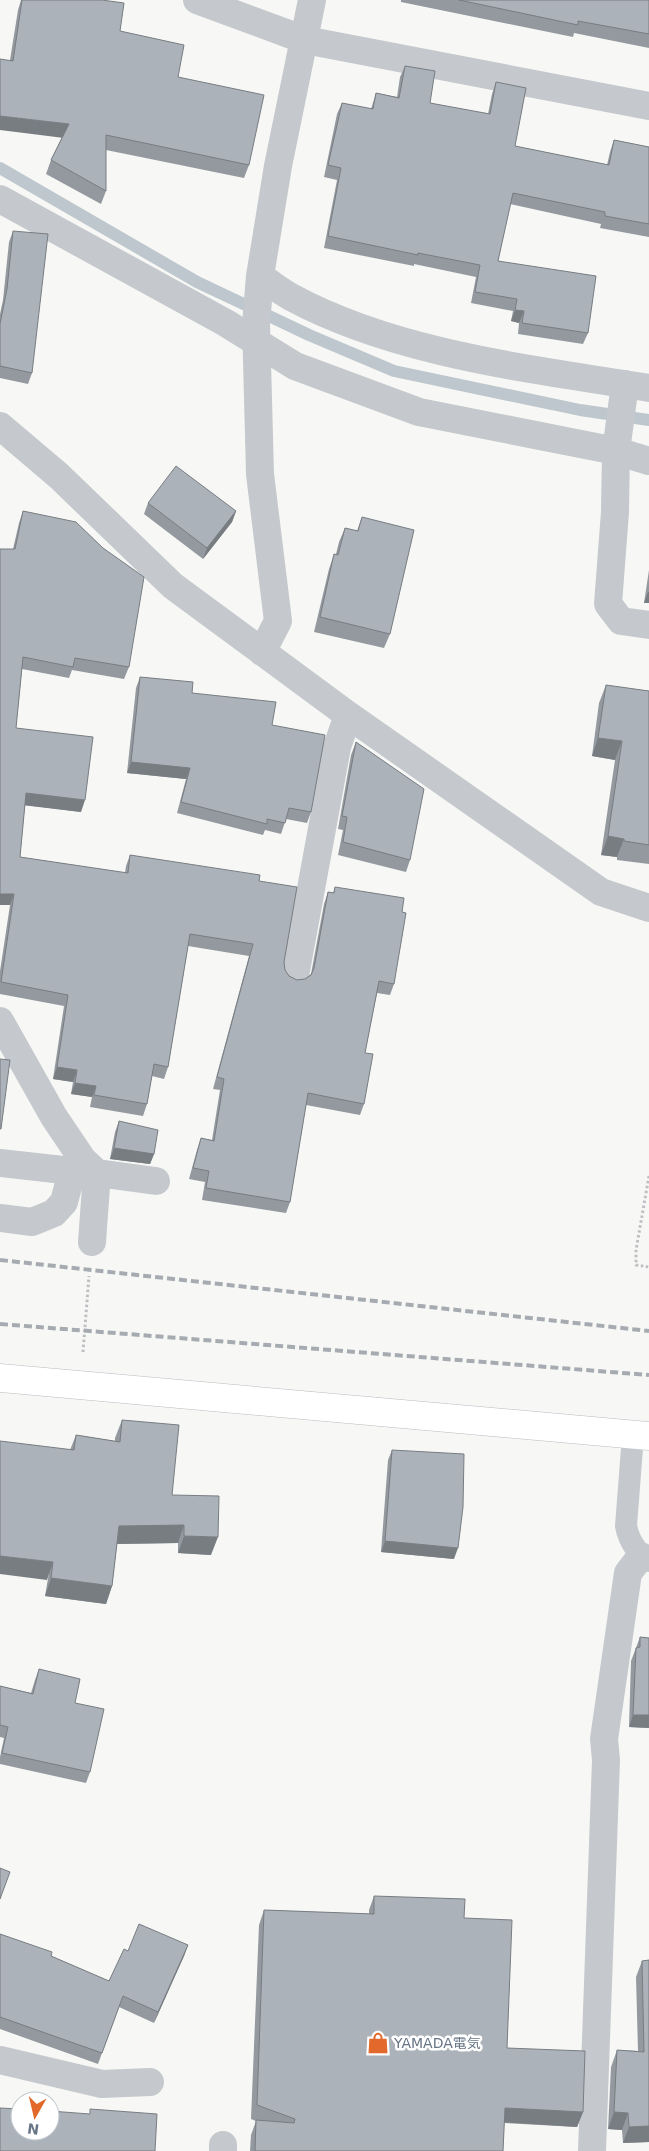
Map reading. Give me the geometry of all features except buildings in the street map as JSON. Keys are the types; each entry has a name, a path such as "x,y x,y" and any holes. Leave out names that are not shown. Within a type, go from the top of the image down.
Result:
{"street":[{"path":"197,0 305,40 649,106"},
{"path":"262,652 278,621 260,474 257,324 260,276 278,166 312,0"},
{"path":"0,200 226,323 257,324 295,366 419,412 626,412"},
{"path":"260,276 290,296 356,326 464,356 626,412 649,461"},
{"path":"626,412 615,512 608,604 621,621 649,625"},
{"path":"1,431 59,476 173,586 262,652 348,715 601,892 649,908"},
{"path":"295,976 337,747 348,715"},
{"path":"0,1021 84,1168 92,1242"},
{"path":"0,1163 84,1168 156,1181"},
{"path":"0,1218 32,1222 54,1213 64,1202 84,1168"},
{"path":"0,1378 641,1436"},
{"path":"592,2151 606,1760 604,1739 628,1573 645,1558"},
{"path":"0,2060 102,2084 150,2082"}],"lane":[{"path":"641,1436 626,1526 629,1539 645,1558"}],"path":[{"path":"649,1176 636,1250 636,1265 649,1267"},
{"path":"79,1384 86,1331 86,1299 92,1242"}],"waterway":[{"path":"0,168 197,282 309,335 394,371 580,410 649,420"}],"railway":[{"path":"0,1260 649,1331"},
{"path":"0,1324 649,1375"}],"place":[{"name":"YAMADA電気","path":"378,2043"}]}
